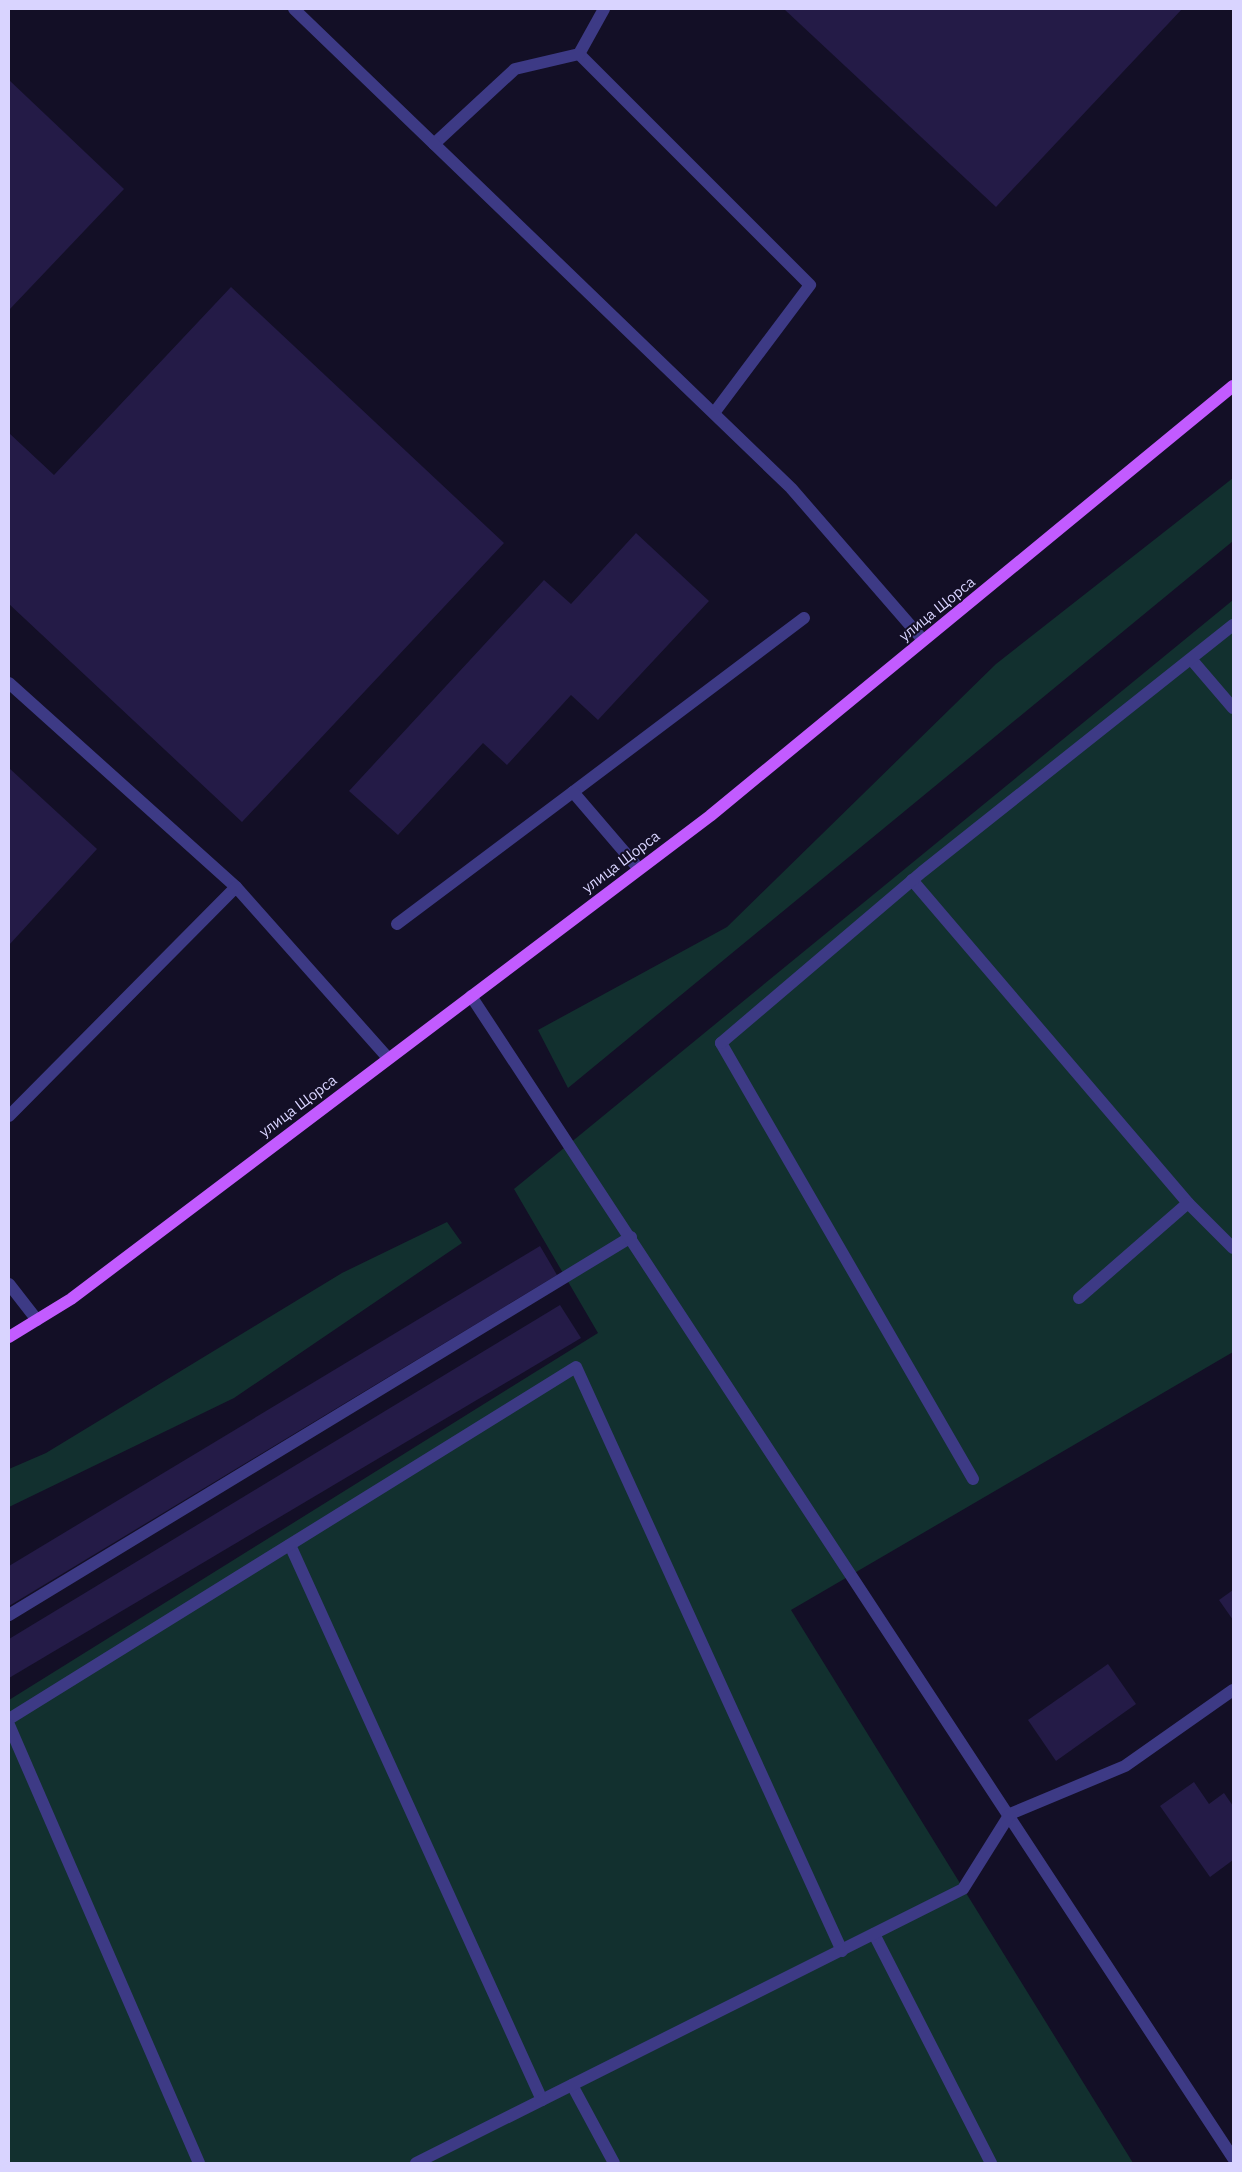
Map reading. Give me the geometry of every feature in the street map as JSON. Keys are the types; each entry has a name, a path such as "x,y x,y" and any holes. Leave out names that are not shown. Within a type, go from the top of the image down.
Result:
{"main road":[{"name":"улица Щорса","path":"9,1337 71,1298 710,816 1233,386"}],"street":[{"path":"294,9 714,413 814,513 924,640"},
{"path":"434,144 516,69 579,54 604,9"},
{"path":"579,54 810,284 714,413"},
{"path":"397,924 804,618"},
{"path":"972,1479 721,1043 912,880 1233,625"},
{"path":"1191,659 1233,708"},
{"path":"9,683 236,887 388,1058"},
{"path":"573,792 639,869"},
{"path":"912,880 1188,1203 1233,1248"},
{"path":"9,1116 236,887"},
{"path":"471,996 1010,1814 1233,2158"},
{"path":"1079,1298 1188,1203"},
{"path":"9,1615 631,1237"},
{"path":"9,1284 36,1320"},
{"path":"9,1719 576,1367 842,1951"},
{"path":"290,1545 542,2100"},
{"path":"416,2163 963,1889 1010,1814 1125,1766 1233,1690"},
{"path":"9,1725 199,2163"},
{"path":"874,1934 991,2163"},
{"path":"572,2085 614,2163"}],"green space":[{"path":"1233,478 1233,541 568,1088 538,1030 727,927 996,664"},
{"path":"1233,600 1233,1352 791,1610 1133,2163 9,2163 9,1700 598,1333 514,1189"},
{"path":"447,1222 462,1243 234,1398 9,1507 9,1469 46,1453 342,1273"}],"building":[{"path":"784,9 1182,9 996,207"},
{"path":"9,80 124,189 9,310"},
{"path":"231,287 504,543 242,822 9,604 9,433 54,475"},
{"path":"636,533 709,601 598,720 571,695 507,765 483,743 398,835 349,791 544,580 571,604"},
{"path":"9,768 97,849 9,945"},
{"path":"540,1246 557,1275 9,1606 9,1566"},
{"path":"560,1305 581,1338 9,1678 9,1639"},
{"path":"1233,1590 1233,1620 1219,1600"},
{"path":"1108,1664 1136,1704 1056,1761 1028,1720"},
{"path":"1194,1782 1209,1804 1224,1793 1233,1806 1233,1860 1210,1877 1160,1806"}]}
